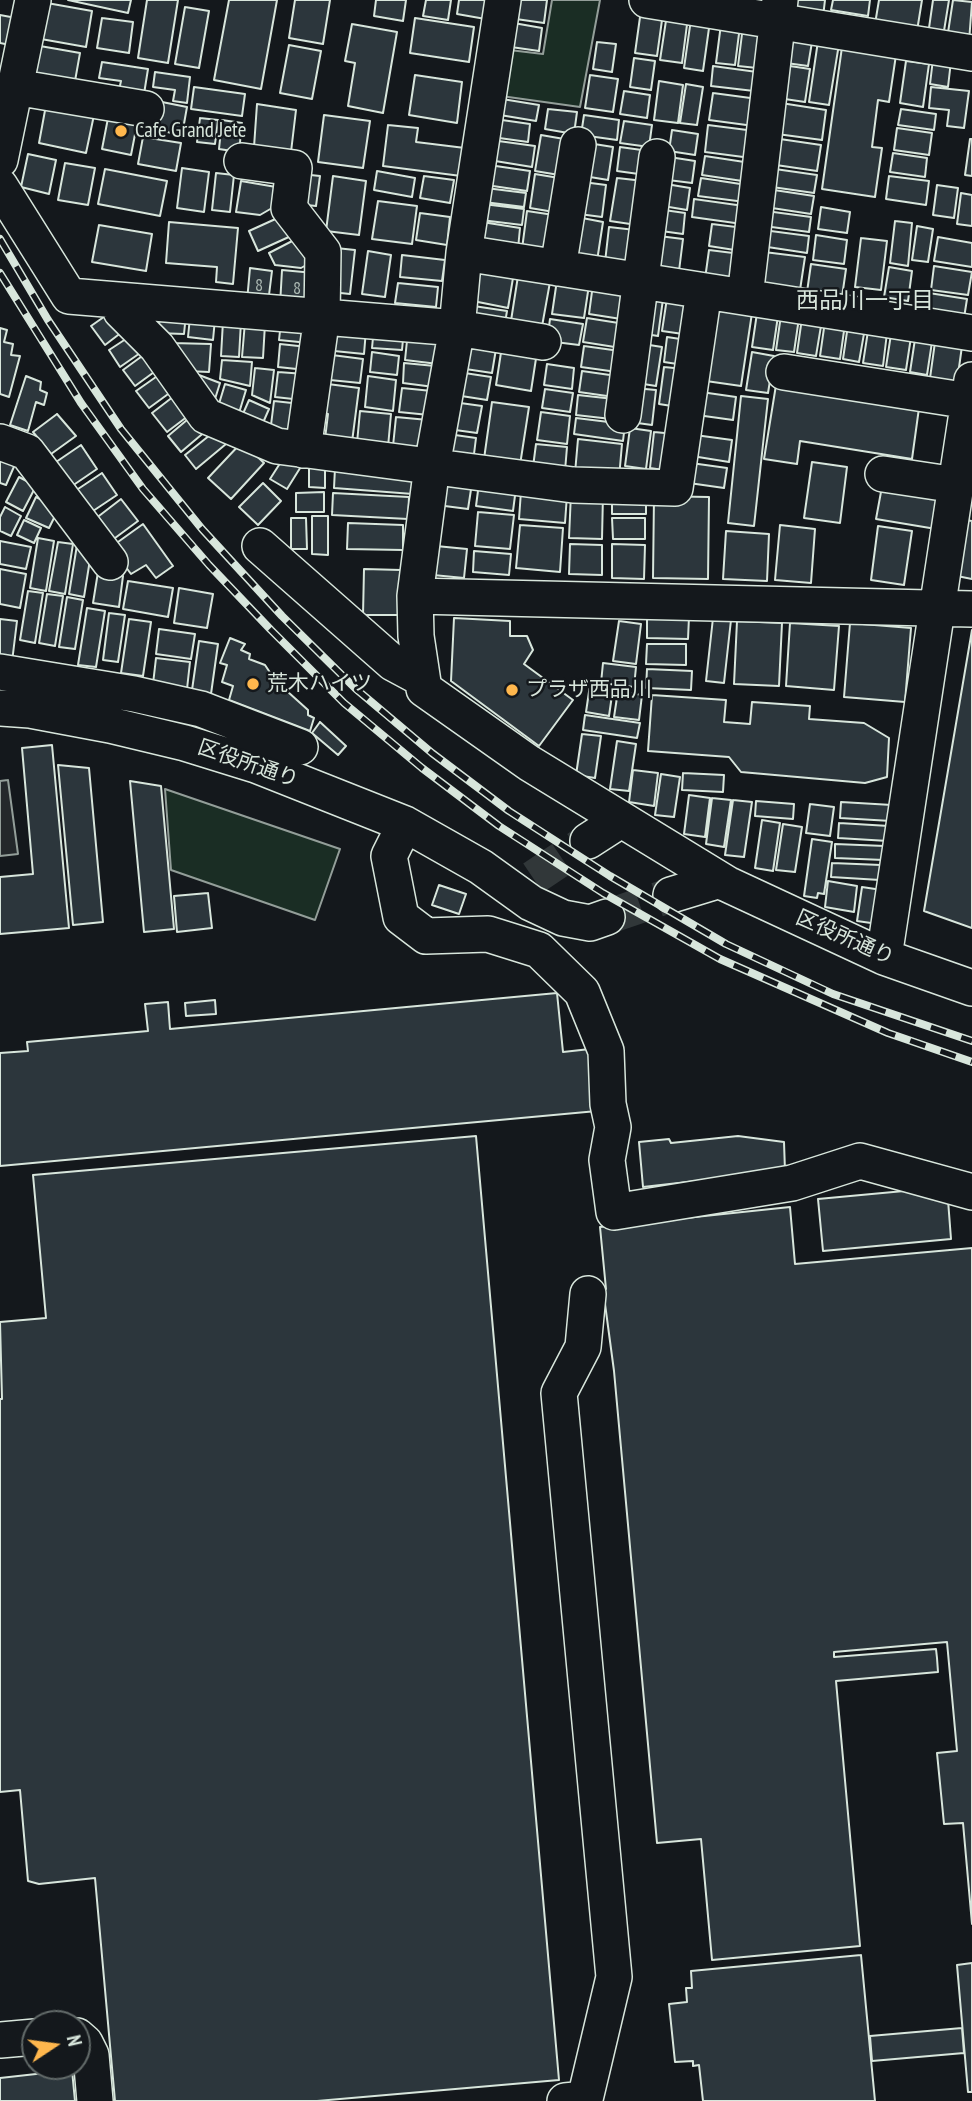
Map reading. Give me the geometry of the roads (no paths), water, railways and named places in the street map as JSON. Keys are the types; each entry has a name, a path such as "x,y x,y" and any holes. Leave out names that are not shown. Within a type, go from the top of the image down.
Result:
{"street":[{"path":"0,160 33,0"},
{"path":"421,678 415,596 432,466 457,328 464,253 503,0"},
{"path":"647,0 779,10 972,53"},
{"path":"746,297 779,10"},
{"path":"15,87 146,109"},
{"path":"558,268 578,145"},
{"path":"622,415 657,157"},
{"path":"242,161 294,168 289,208 323,252 322,316 303,450"},
{"path":"0,186 69,296 457,328 542,342"},
{"path":"464,253 972,333"},
{"path":"121,311 157,348 206,416 278,446 573,485 675,488 704,290"},
{"path":"784,372 970,391 963,468 937,607 884,957"},
{"path":"0,442 27,452 110,562"},
{"path":"883,474 963,468"},
{"path":"260,546 393,663 421,678"},
{"path":"415,596 972,609"},
{"path":"0,672 134,694 201,709 300,747"},
{"name":"区役所通り","path":"421,678 424,689 460,717 619,821 720,880 884,957 972,988"},
{"name":"区役所通り","path":"0,708 30,710 185,743 256,765 405,824 481,867 531,903 563,918 590,922 607,917"},
{"path":"588,841 619,821"},
{"path":"405,824 389,856 401,916 426,936 488,934 539,950 582,992 606,1051 608,1104 613,1127 607,1160 614,1212 792,1183 860,1161 972,1192"},
{"name":"区役所通り","path":"481,867 533,878"},
{"path":"671,895 720,880"},
{"path":"565,2101 585,2099 614,1978 559,1393 583,1347 588,1294"},
{"path":"0,2040 21,2038"},
{"path":"91,2055 95,2101"}],"tunnel":[{"path":"533,878 588,841"},
{"path":"607,917 671,895"}],"railway":[{"path":"0,239 48,320 121,429 202,529 282,616 356,689 432,753 509,811 610,876 726,944 833,994 972,1041"},
{"path":"0,273 81,403 143,489 209,565 271,630 344,703 422,768 499,826 603,893 720,959 888,1033 972,1062"}],"place":[{"name":"Cafe Grand Jete","path":"121,131"},
{"name":"荒木ハイツ","path":"253,684"},
{"name":"プラザ西品川","path":"512,690"}],"district":[{"name":"西品川一丁目","path":"865,301"}]}
